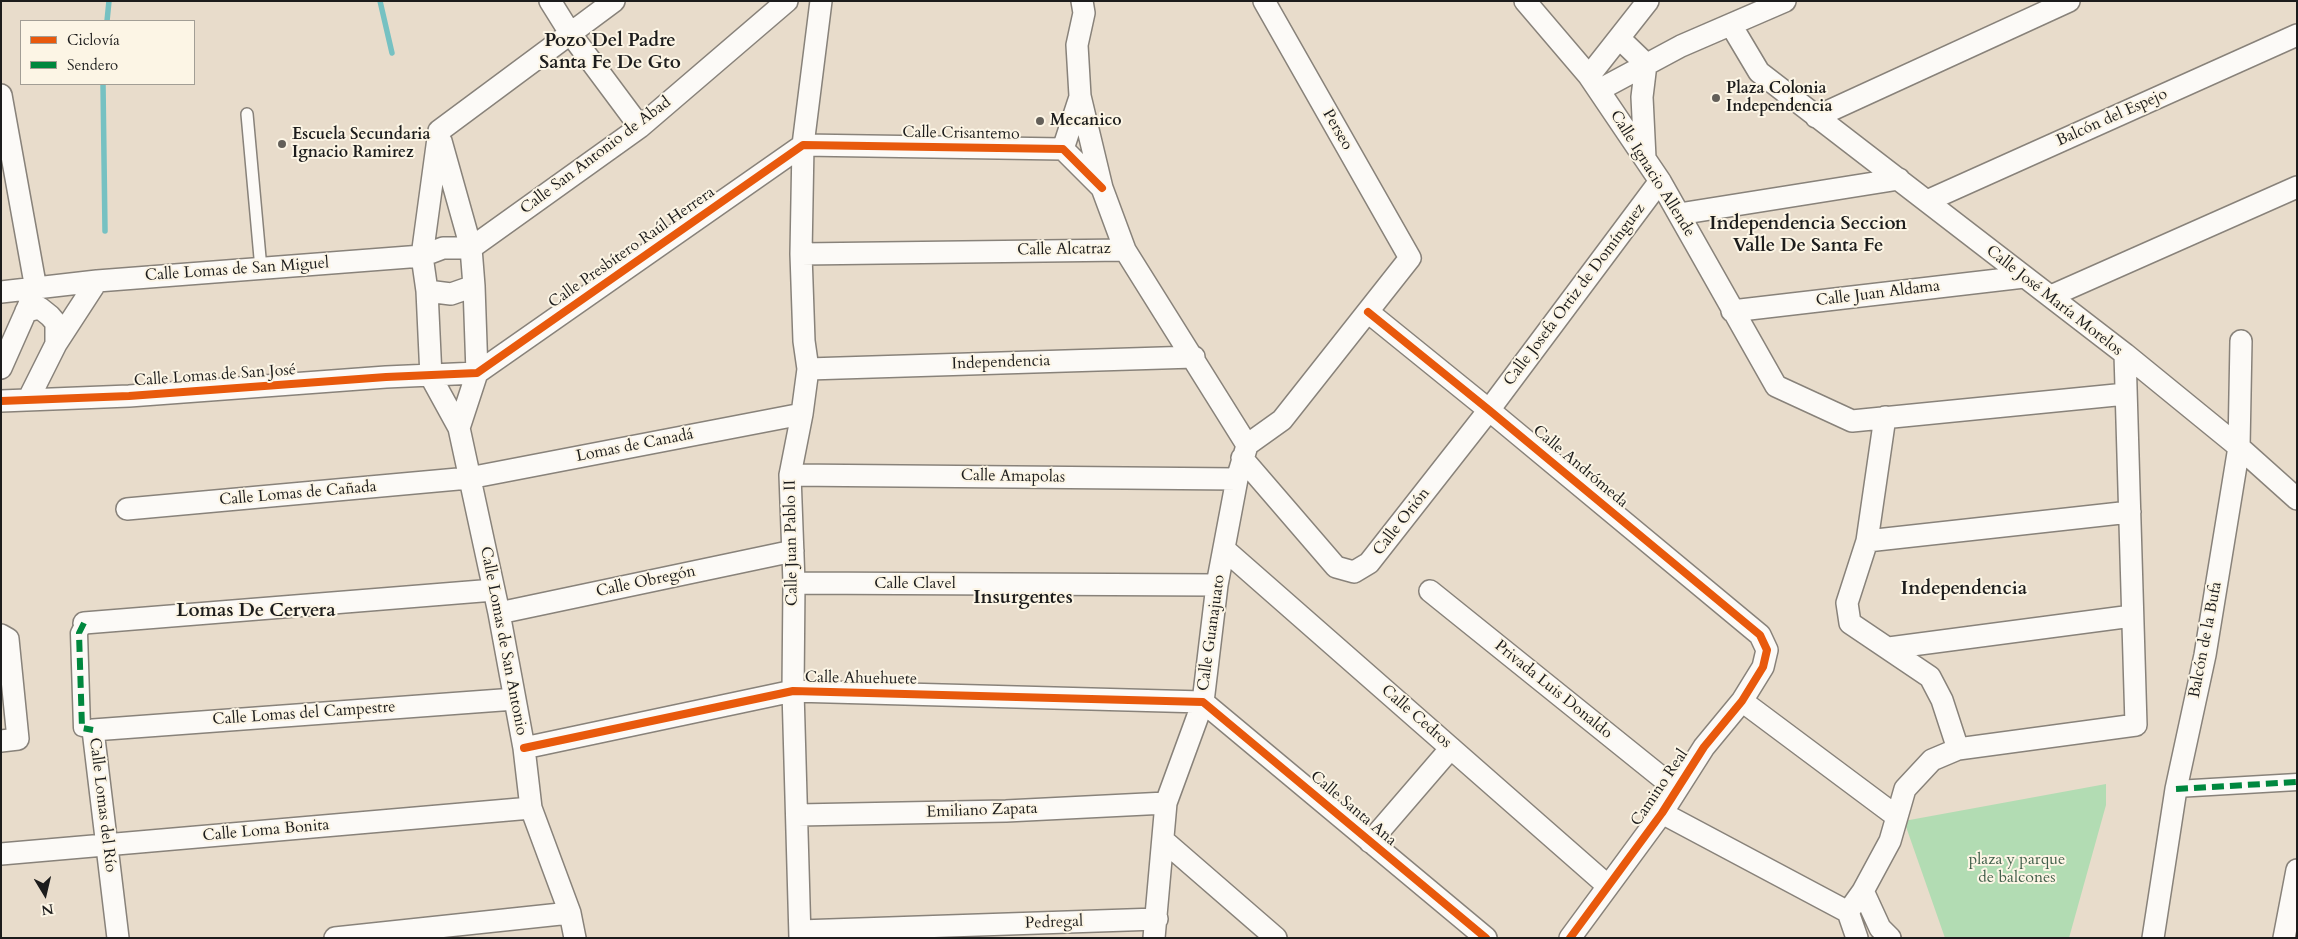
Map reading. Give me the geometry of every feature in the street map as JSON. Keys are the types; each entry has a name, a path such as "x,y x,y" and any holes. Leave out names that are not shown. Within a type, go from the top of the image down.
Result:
{"street":[{"path":"550,1 570,33 640,127"},
{"path":"439,131 614,1"},
{"name":"Calle San Antonio de Abad","path":"471,248 640,127 787,1"},
{"name":"Calle Juan Pablo II","path":"800,935 793,692 794,583 790,475 802,414 808,368 804,341 801,254 803,145 822,1"},
{"path":"1082,1 1084,13 1077,44 1080,96 1102,188 1125,250"},
{"name":"Perseo","path":"1264,1 1410,258 1368,312"},
{"name":"Calle Ignacio Allende","path":"1526,1 1594,83 1660,181 1776,386 1852,420 1885,418"},
{"path":"1594,83 1619,38 1648,1"},
{"path":"1594,83 1646,64 1681,46 1785,1"},
{"path":"1816,117 2069,1"},
{"name":"Calle José María Morelos","path":"1731,25 1759,72 2125,354 2136,724 1958,749"},
{"name":"Balcón del Espejo","path":"1926,201 2297,35"},
{"path":"1619,38 1646,64"},
{"path":"1644,158 1642,97 1646,64"},
{"path":"1,95 8,177 26,225 36,289 1,368"},
{"path":"1080,96 1063,149 1102,188"},
{"name":"Calle Lomas de San Antonio","path":"439,131 471,248 474,286 477,373 459,428"},
{"name":"Calle Lomas de San Antonio","path":"439,131 422,256 427,290 431,376 459,428 468,478 499,613 524,748 531,808 570,913 575,938"},
{"name":"Calle Crisantemo","path":"803,145 1063,149"},
{"name":"Calle Presbítero Raúl Herrera","path":"477,373 803,145"},
{"path":"1679,214 1899,180"},
{"name":"Calle Josefa Ortiz de Domínguez","path":"1489,410 1660,181"},
{"path":"2050,296 2297,187"},
{"name":"Calle Lomas de San Miguel","path":"1,292 97,281 422,256 444,248 471,248"},
{"name":"Calle Alcatraz","path":"801,254 1125,250 1194,357 1245,452"},
{"name":"Calle Juan Aldama","path":"1732,311 2024,277"},
{"path":"28,400 56,344 97,281"},
{"path":"427,290 451,294 474,286"},
{"path":"26,311 40,308 50,316 56,323 56,344"},
{"path":"1245,452 1282,420 1368,312"},
{"name":"Calle Andrómeda","path":"1368,312 1760,635 1766,650"},
{"name":"Balcón de la Bufa","path":"2153,938 2176,789 2205,655 2239,447 2241,341"},
{"path":"2125,354 2239,447 2297,499"},
{"name":"Independencia","path":"808,368 1194,357"},
{"name":"Calle Lomas de San José","path":"1,401 477,373"},
{"path":"1848,912 1863,891 1890,841 1905,789 1932,760 1958,749 1942,700 1930,677 1850,623 1847,603 1867,541 1885,418 2126,394"},
{"name":"Calle Orión","path":"1245,452 1336,567 1354,572 1369,563 1489,410"},
{"name":"Lomas de Canadá","path":"468,478 802,414"},
{"name":"Calle Guanajuato","path":"1156,928 1166,803 1202,702 1217,585 1237,479 1245,452"},
{"name":"Calle Amapolas","path":"790,475 1237,479"},
{"name":"Calle Lomas de Cañada","path":"126,509 468,478"},
{"path":"1867,541 2130,512"},
{"name":"Calle Cedros","path":"1224,549 1608,886"},
{"name":"Calle Obregón","path":"499,613 793,551"},
{"name":"Calle Clavel","path":"794,583 1217,585"},
{"path":"84,623 494,590"},
{"name":"Privada Luis Donaldo","path":"1430,591 1676,789"},
{"path":"1889,648 2132,616"},
{"name":"Calle Lomas del Río","path":"84,623 79,633 82,728 93,730 118,938"},
{"path":"5,637 10,740"},
{"name":"Camino Real","path":"1573,937 1662,813 1704,748 1742,701 1762,667 1766,650"},
{"name":"Calle Ahuehuete","path":"524,748 793,692 1202,702"},
{"name":"Calle Lomas del Campestre","path":"93,730 515,699"},
{"path":"1742,701 1896,816"},
{"name":"Calle Santa Ana","path":"1202,702 1486,938"},
{"path":"1370,842 1451,748"},
{"path":"2176,789 2297,782"},
{"name":"Emiliano Zapata","path":"798,815 1006,811 1166,803"},
{"name":"Calle Loma Bonita","path":"1,854 531,808"},
{"path":"1662,813 1848,912 1856,938"},
{"path":"1163,840 1276,938"},
{"path":"2284,938 2297,870"},
{"path":"1863,891 1880,928 1890,938"},
{"path":"335,938 570,913"},
{"name":"Pedregal","path":"800,935 1156,928"}],"lane":[{"path":"247,114 261,268"}],"green space":[{"name":"plaza y parque de balcones","path":"2106,784 2106,805 2069,938 1945,938 1904,821"}],"waterway":[{"path":"107,20 109,1"},
{"path":"380,1 392,53"},
{"path":"103,85 105,231"}],"marked path":[{"path":"84,623 79,633 82,728 93,730"},
{"path":"2176,789 2297,782"}],"cycle path":[{"path":"1,401 129,396 386,377 477,373 803,145 1063,149 1102,188"},
{"path":"1368,312 1760,635 1767,650 1763,667 1742,701 1704,747 1662,813 1570,938"},
{"path":"524,748 793,691 1203,702 1486,938"}],"place":[{"name":"Plaza Colonia Independencia","path":"1716,98"},
{"name":"Mecanico","path":"1040,121"},
{"name":"Escuela Secundaria Ignacio Ramirez","path":"282,144"}],"district":[{"name":"Pozo Del Padre Santa Fe De Gto","path":"610,53"},
{"name":"Independencia Seccion Valle De Santa Fe","path":"1808,236"},
{"name":"Independencia","path":"1964,590"},
{"name":"Insurgentes","path":"1023,599"},
{"name":"Lomas De Cervera","path":"256,612"}]}
